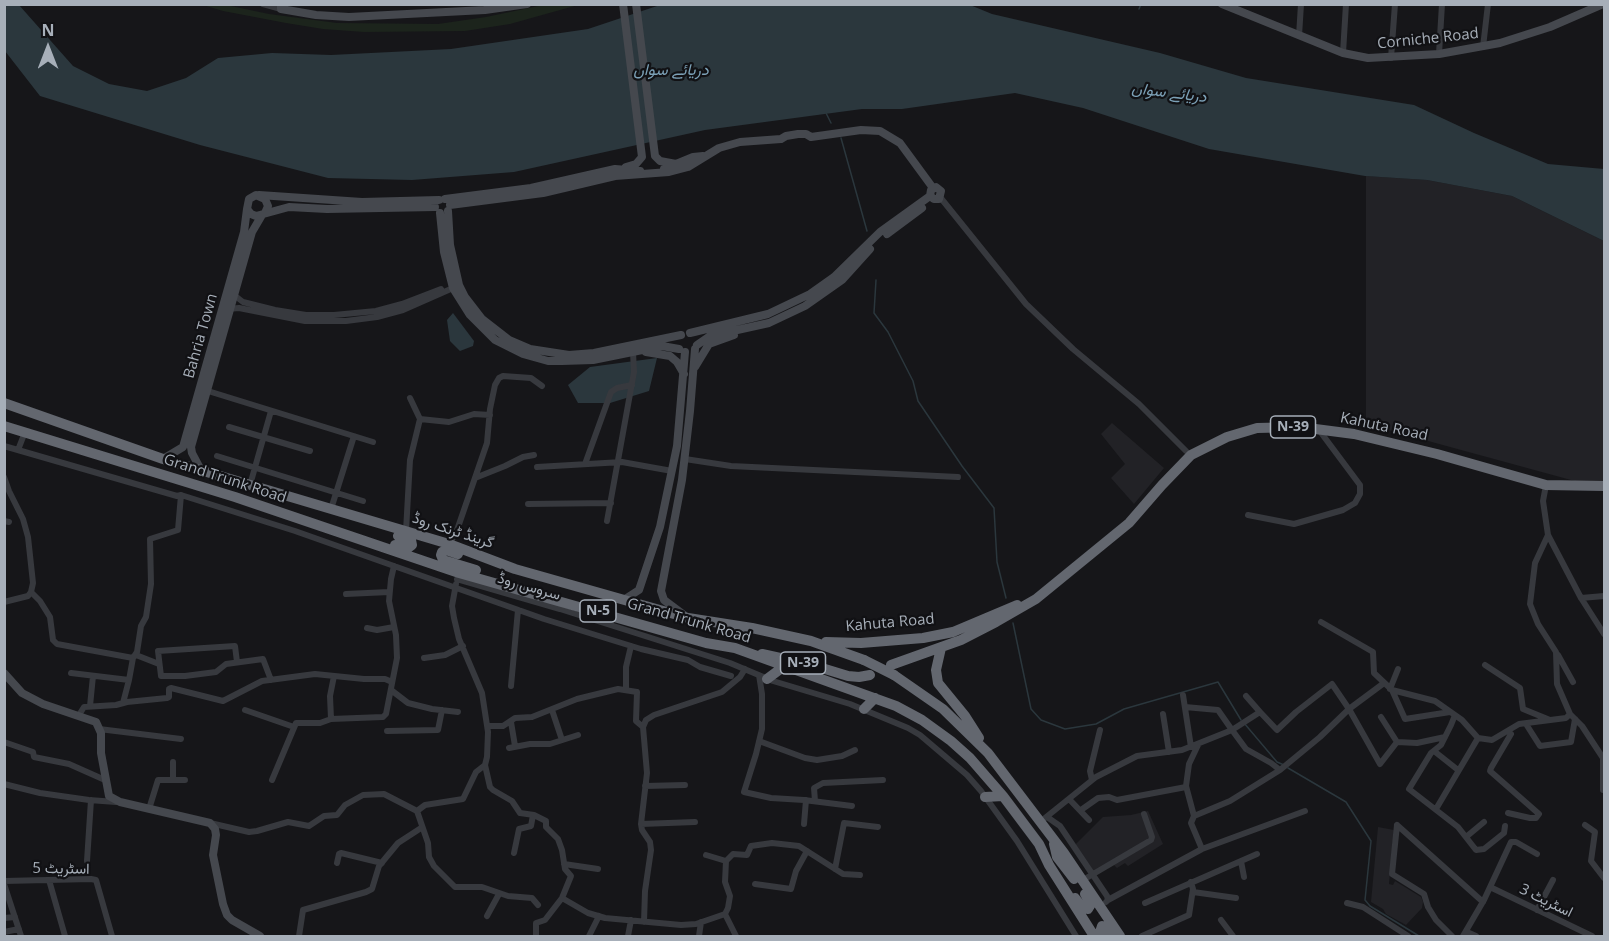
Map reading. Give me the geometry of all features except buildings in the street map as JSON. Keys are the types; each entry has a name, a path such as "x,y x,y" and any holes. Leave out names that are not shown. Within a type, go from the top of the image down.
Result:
{"highway":[{"name":"گرینڈ ٹرنک روڈ","path":"4,403 163,459 449,544 515,568 591,591 688,618 752,628 811,641 892,670"},
{"path":"4,410 61,423"},
{"name":"Grand Trunk Road","path":"4,424 325,526 458,576 512,587 706,643 735,648 896,706 922,720 951,741 1003,796 1039,844 1049,865 1094,936"},
{"name":"Kahuta Road","path":"892,670 996,622 1036,598 1129,523 1161,484 1191,455 1227,437 1257,428 1300,427 1354,434 1437,454 1546,486 1605,486"},
{"path":"325,526 408,548 412,545 411,540 352,521 333,510"},
{"path":"512,587 493,575 443,560 441,555 446,550 493,565 515,568"},
{"name":"Kahuta Road","path":"811,641 861,643 923,638 953,632 998,611 1036,598"},
{"name":"N-39","path":"735,648 804,663 848,676 870,675"},
{"name":"Kahuta Road","path":"940,648 936,670 938,683 965,716 988,753"},
{"path":"763,659 763,677 783,667"},
{"name":"N-5","path":"892,670 943,709 988,753 1044,819 1052,837 1088,877 1120,936"},
{"path":"864,710 875,698"},
{"path":"985,797 1003,796"},
{"path":"1039,844 1080,905 1088,909 1091,906 1090,901 1057,857 1052,837"},
{"path":"1102,936 1100,932 1102,926 1107,928 1112,936"}],"main road":[{"path":"485,10 498,4"},
{"path":"284,7 349,17 485,10 527,4"},
{"path":"623,4 642,153 639,162 443,206 259,195 249,199 247,209 253,215 289,207 327,209 443,206 543,193 615,176 669,172 688,166 703,156 733,143 782,139 786,136 806,134 811,137 861,130 886,134 900,143 934,195"},
{"path":"636,4 654,152 660,161 676,164"},
{"name":"Corniche Road","path":"1222,4 1343,53 1368,58 1439,54 1483,47 1550,27 1603,4"},
{"path":"620,168 650,171 670,168 693,157 703,156"},
{"path":"259,195 267,202 263,214"},
{"path":"443,206 444,252 453,286 470,315 495,340 523,354 548,361 575,362 665,346 682,351 696,347 710,336 769,323 831,290 884,236 934,195"},
{"path":"443,206 453,265 462,291 482,319 509,340 530,349 568,355 594,353 768,314 810,294 834,277 880,232 934,195"},
{"name":"Bahria Town","path":"201,470 191,447 208,391 244,232 247,209"},
{"name":"Bahria Town","path":"163,459 183,447 226,309 234,294 252,232 263,214"},
{"path":"693,370 706,347 713,342 779,326 789,320 792,312"},
{"path":"686,334 695,336 696,347 685,459 661,591 664,600 688,618"},
{"path":"625,599 639,590 660,527 677,446 684,374 682,351 677,341 686,334"},
{"path":"636,351 670,356 677,362 684,374"},
{"path":"4,673 22,693 43,704 96,722 109,796 120,802 210,823 216,835 213,855 227,915 260,936"}],"street":[{"path":"263,4 284,7"},
{"path":"1299,36 1301,4"},
{"path":"1343,53 1346,4"},
{"path":"1391,58 1395,4"},
{"path":"1439,54 1442,4"},
{"path":"1483,47 1488,4"},
{"path":"934,195 1026,304 1073,349 1139,404 1186,451"},
{"path":"234,294 243,302 275,310 306,315 334,315 376,311 453,286"},
{"path":"226,309 242,309 305,321 346,321 403,310 453,286"},
{"path":"608,521 636,351"},
{"path":"449,544 456,533 487,443 495,385 499,378 503,376 531,378 542,386"},
{"path":"585,464 611,392 617,388 632,385"},
{"path":"208,391 373,442"},
{"path":"406,531 410,460 420,419 410,398"},
{"path":"250,486 271,411"},
{"path":"420,419 449,422 474,414 490,415"},
{"path":"229,427 310,452"},
{"path":"1248,515 1294,524 1324,517 1355,503 1360,494 1360,485 1319,429"},
{"path":"18,450 24,432"},
{"path":"333,510 354,436"},
{"path":"4,446 177,496 181,495 295,531 518,610 631,646 688,660 700,667 731,676"},
{"path":"475,478 523,457 534,455"},
{"path":"217,456 363,501"},
{"path":"685,459 731,466 958,477"},
{"path":"537,467 618,462 672,471"},
{"path":"122,479 126,464"},
{"path":"4,477 7,494 23,519 28,537 33,583 28,596 4,602"},
{"path":"1546,486 1543,501 1548,535 1581,598 1605,634"},
{"path":"123,703 141,626 146,617 151,584 150,540 178,530 181,495"},
{"path":"528,504 611,503"},
{"path":"295,531 300,518"},
{"path":"1548,535 1535,563 1530,604 1538,624 1573,682"},
{"path":"272,780 294,727 299,722 320,723 331,719 383,717 388,707 397,647 389,592 394,566"},
{"path":"458,576 452,606 463,646 482,693 488,726 485,765 490,787 512,801 520,813 533,815 546,821 546,827 558,839 564,864 571,877 562,898 545,920 536,923 536,936"},
{"name":"سروس روڈ","path":"458,576 730,663 763,677 837,699 908,728 920,735 967,775 985,797 1017,842 1076,936"},
{"path":"31,592 50,617 53,640 57,644 134,656 159,664"},
{"path":"346,594 389,592"},
{"path":"1581,598 1605,596"},
{"path":"511,686 518,610"},
{"path":"1321,622 1373,652 1374,673 1391,689 1405,719 1452,713"},
{"path":"367,628 377,630 394,627"},
{"path":"237,662 235,646 158,651 161,676 216,672 223,665 265,659 271,680"},
{"path":"424,658 452,653 463,646"},
{"path":"626,690 626,667 631,646"},
{"path":"1556,652 1557,684 1573,716 1587,732 1603,758 1603,790"},
{"path":"1485,665 1520,688 1523,709 1551,720"},
{"path":"644,921 645,891 651,850 650,842 641,824 647,773 643,727 646,720 654,715 722,692 740,677 745,669"},
{"path":"1391,689 1398,669"},
{"path":"71,673 129,680"},
{"path":"79,715 82,708 90,706 167,698 171,688 223,700 262,681 315,675 385,679 392,682"},
{"path":"90,706 93,676"},
{"path":"331,719 330,696 334,676"},
{"path":"763,677 762,729 744,792 771,798 852,806"},
{"path":"1194,816 1230,801 1283,768 1349,709 1384,683"},
{"path":"1246,696 1277,730 1332,684 1380,764 1397,742"},
{"path":"488,726 503,726 515,718 532,717 577,699 618,689 637,692 636,721 643,727"},
{"path":"1391,689 1435,701 1452,713 1478,738 1492,740 1510,732"},
{"path":"390,690 408,703 458,712"},
{"path":"1183,695 1194,746 1186,787 1194,816 1191,823 1202,849"},
{"path":"1185,707 1218,710 1246,749 1283,768"},
{"path":"245,710 294,727"},
{"path":"387,731 438,730 442,710"},
{"path":"552,710 562,740"},
{"path":"1144,814 1152,839 1088,877 1060,826 1044,819 1092,780 1137,756 1194,746 1232,730 1260,712"},
{"path":"1452,713 1441,745 1434,751 1409,789 1458,827 1476,850 1480,850 1504,833 1505,826"},
{"path":"1163,714 1169,752"},
{"path":"1508,813 1530,818 1536,818 1539,814 1490,771 1510,732 1518,724 1573,716"},
{"path":"1526,724 1540,746 1571,742 1573,716"},
{"path":"1381,717 1397,742"},
{"path":"511,722 512,747 550,744 578,735"},
{"path":"99,729 181,739"},
{"path":"1092,780 1090,771 1100,730"},
{"path":"1510,732 1515,742"},
{"path":"1397,742 1417,743 1445,737"},
{"path":"1436,809 1478,738"},
{"path":"759,741 805,758 842,756 855,750"},
{"path":"4,742 33,752 34,757 69,764 105,780"},
{"path":"1434,751 1458,770"},
{"path":"173,762 173,779"},
{"path":"417,811 425,805 463,799 476,772 485,765"},
{"path":"149,809 156,782 162,779 185,780"},
{"path":"815,801 814,788 823,783 884,780"},
{"path":"4,784 40,793 120,802"},
{"path":"645,786 686,786"},
{"path":"1080,810 1098,798 1109,797 1117,800 1186,787"},
{"path":"210,823 249,832 288,822 309,826 324,816 337,814 345,805 363,795 384,794 417,811 428,843 429,857 434,867 449,882 460,889 474,886 499,894 532,898 538,905"},
{"path":"1069,799 1089,820"},
{"path":"87,861 91,800"},
{"path":"804,824 806,800"},
{"path":"1104,903 1202,849 1305,811"},
{"path":"514,853 519,829 531,826 533,815"},
{"path":"641,824 694,822"},
{"path":"1466,837 1484,822"},
{"path":"835,869 844,823 878,827"},
{"path":"1452,936 1428,908 1424,894 1392,874 1397,825 1483,902"},
{"path":"1585,825 1595,832 1591,861 1605,878"},
{"path":"299,936 303,910 372,889 381,863 398,843 421,828"},
{"path":"1476,936 1465,934 1511,842 1537,854"},
{"path":"562,898 588,913 599,916 681,924 701,922 725,914 730,896 725,882 726,861 733,854 747,855 749,847 754,845 791,844 849,876 860,875"},
{"path":"755,884 791,889 796,872 807,851"},
{"path":"337,863 341,853 381,863"},
{"path":"1145,903 1257,854"},
{"path":"706,855 726,861"},
{"path":"1241,861 1244,877"},
{"path":"564,864 597,869"},
{"path":"49,880 65,936"},
{"name":"اسٹریٹ 5","path":"4,882 96,880 112,936"},
{"path":"1537,910 1553,880"},
{"path":"4,882 21,936"},
{"path":"1142,936 1189,915 1193,892 1191,882"},
{"name":"اسٹریٹ 3","path":"1490,887 1592,936"},
{"path":"1193,892 1236,898"},
{"path":"487,916 499,894"},
{"path":"1347,903 1363,907 1408,936"},
{"path":"725,914 736,936"},
{"path":"589,936 599,916"},
{"path":"4,918 15,917"},
{"path":"628,936 631,920"},
{"path":"1221,920 1233,936"},
{"path":"699,936 701,922"},
{"path":"4,932 19,928"},
{"path":"1571,936 1575,928"}],"shaded area":[{"path":"203,5 226,5 269,14 337,23 438,24 543,5 578,5 510,24 465,31 364,32 286,23"},
{"path":"1366,176 1427,180 1512,196 1604,241 1604,485 1593,486 1366,424"},
{"path":"1112,423 1164,468 1134,504 1111,478 1125,464 1101,434"},
{"path":"1148,811 1163,844 1128,866 1125,863 1117,868 1114,865 1094,875 1075,845 1103,817"},
{"path":"1378,827 1394,830 1389,884 1393,885 1395,881 1421,897 1423,902 1422,908 1406,925 1371,902"}],"water":[{"name":"دریائے سواں","path":"5,5 19,5 73,66 109,84 147,91 186,78 218,58 272,53 331,55 451,49 588,29 660,5 970,5 992,14 1160,53 1246,78 1414,105 1548,164 1604,169 1604,241 1512,196 1427,180 1365,176 1209,149 1083,108 1015,93 902,109 862,109 705,130 514,172 412,180 328,178 200,145 40,96 5,51"},
{"path":"453,313 474,341 473,346 460,351 450,341 447,320"},
{"path":"657,358 649,391 610,403 578,403 568,385 590,367"}],"waterway":[{"path":"1139,9 1141,4"},
{"path":"826,113 831,123"},
{"path":"841,138 867,231"},
{"path":"876,280 874,313 888,332 913,381 918,401 994,508 997,562 1006,598"},
{"path":"1013,623 1031,709 1041,720 1065,729 1096,724 1124,709 1218,682 1241,720"},
{"path":"1244,723 1277,762 1284,765"},
{"path":"1288,768 1346,802 1371,841 1365,900 1370,906 1419,936"}]}
